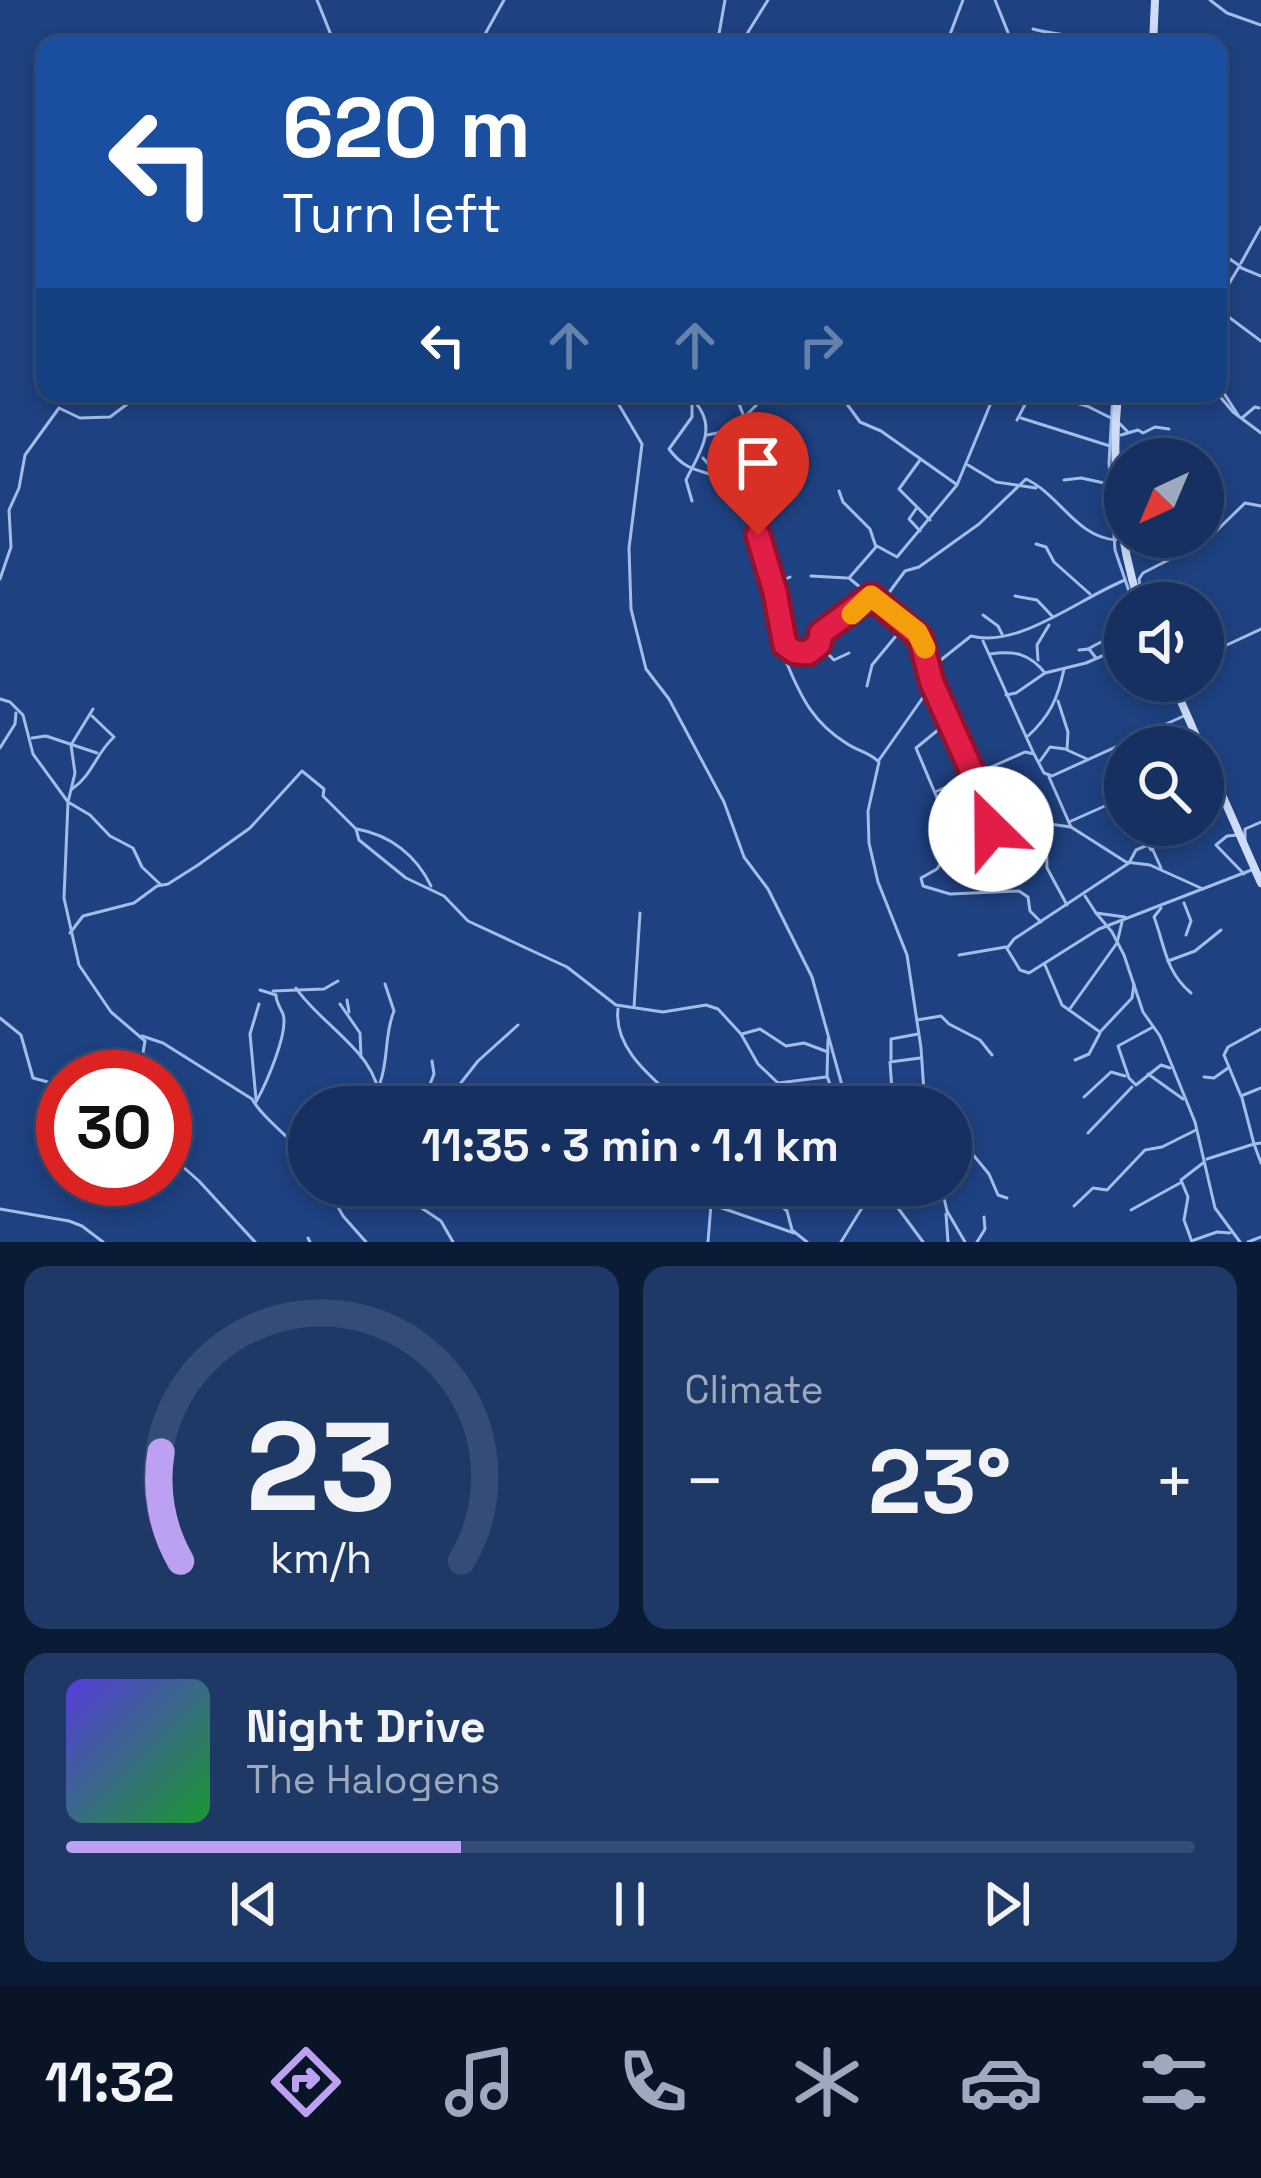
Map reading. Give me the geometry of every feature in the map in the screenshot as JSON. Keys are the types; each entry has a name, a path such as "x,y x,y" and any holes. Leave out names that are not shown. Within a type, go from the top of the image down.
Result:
{"main road":[{"path":"1152,36 1155,0"},
{"path":"1112,438 1115,402"},
{"path":"1181,702 1191,726"},
{"path":"1224,799 1259,876"}],"street":[{"path":"317,0 331,36"},
{"path":"483,36 505,0"},
{"path":"719,36 725,0"},
{"path":"746,36 768,0"},
{"path":"949,36 963,0"},
{"path":"995,0 1009,36"},
{"path":"1210,0 1227,13 1261,25"},
{"path":"1033,29 1077,36"},
{"path":"1227,287 1261,226"},
{"path":"1227,257 1261,276"},
{"path":"1227,315 1261,340"},
{"path":"1227,398 1240,418"},
{"path":"0,579 11,547 9,510 27,450 59,408 80,418 110,417 130,402"},
{"path":"617,402 643,444 629,548 631,609 646,669 669,699 724,802 744,856 768,889 816,987 843,1086"},
{"path":"692,402 693,414 669,449 692,469 736,488 748,506 773,585 788,666 800,697 841,741 879,763"},
{"path":"692,501 686,484 702,456 706,436 702,411 694,402"},
{"path":"737,402 745,428 762,457 769,488 762,553"},
{"path":"733,429 759,402"},
{"path":"845,402 855,418 957,485"},
{"path":"895,557 957,485 990,402"},
{"path":"1027,402 1019,419 1104,441"},
{"path":"1073,402 1114,420 1128,432"},
{"path":"1225,402 1261,433"},
{"path":"1240,418 1255,406 1259,408"},
{"path":"693,414 706,426"},
{"path":"706,436 745,428"},
{"path":"1119,438 1128,432 1169,429"},
{"path":"702,456 722,479"},
{"path":"921,460 898,488 931,520"},
{"path":"966,464 996,482 1018,484"},
{"path":"880,604 904,572 919,567 979,524 1018,484 1030,479 1073,514 1084,531 1104,537"},
{"path":"1064,480 1104,483"},
{"path":"839,491 870,529 875,547"},
{"path":"1224,523 1245,503 1261,506"},
{"path":"918,508 909,519 920,531"},
{"path":"1036,544 1046,547 1054,562 1091,595"},
{"path":"849,578 880,546 904,572"},
{"path":"1121,558 1126,580 1121,582"},
{"path":"1139,582 1143,573 1172,558"},
{"path":"811,576 849,578 920,637 933,685 972,774 976,801 995,824 1021,832"},
{"path":"773,585 790,577"},
{"path":"931,668 969,637 1002,636 1054,618 1104,589"},
{"path":"785,645 806,654 819,644 821,633 871,596"},
{"path":"1015,596 1037,600 1054,618"},
{"path":"983,615 998,626 1002,636"},
{"path":"1039,665 1038,642 1054,618"},
{"path":"867,686 872,665 906,623"},
{"path":"1224,646 1261,629"},
{"path":"982,639 1070,825 1104,851 1205,890"},
{"path":"1079,650 1101,642 1104,646"},
{"path":"819,644 834,660 849,653"},
{"path":"1088,649 1097,658"},
{"path":"788,666 795,652"},
{"path":"989,654 1016,652 1045,673"},
{"path":"1006,695 1045,673 1104,655"},
{"path":"1027,737 1057,699 1064,668"},
{"path":"923,1086 907,955 878,882 868,811 882,751 933,685"},
{"path":"0,699 9,701 23,716 37,761 68,802 91,815 110,836 134,848 153,889"},
{"path":"1057,699 1068,732 1067,750"},
{"path":"0,748 15,724 16,711"},
{"path":"71,790 85,781 114,737 92,711 71,745 75,772 68,802 64,898 80,965 105,1005 142,1036 163,1043 256,1102 288,1135"},
{"path":"1162,726 1186,715"},
{"path":"950,719 916,748 956,840"},
{"path":"29,739 46,736 99,754"},
{"path":"935,792 1015,754 1055,746 1088,758"},
{"path":"1039,762 1046,751"},
{"path":"1048,776 1104,751"},
{"path":"70,933 83,916 127,906 190,871 250,828 301,771 325,789 322,796 356,829 359,840 400,874 448,898 468,921 567,967 618,1006 674,1012 710,1005 723,1013 758,1064 780,1086"},
{"path":"961,780 970,784"},
{"path":"1004,839 1047,822 1070,825 1104,808"},
{"path":"1047,822 1049,874 1068,906"},
{"path":"1244,845 1248,839 1245,829 1261,822"},
{"path":"956,840 981,840 995,824"},
{"path":"1037,825 1045,836"},
{"path":"356,829 386,836 425,874 431,887"},
{"path":"1240,835 1227,836 1216,845 1244,874"},
{"path":"956,840 937,869 921,878 923,886 950,894 1022,892 1041,922"},
{"path":"1008,948 1014,939 1129,863 1131,855 1144,846"},
{"path":"1149,846 1163,871"},
{"path":"1152,853 1155,846"},
{"path":"1139,848 1152,853"},
{"path":"1008,948 1023,972 1123,919 1244,874 1259,876"},
{"path":"151,878 161,885"},
{"path":"1084,894 1108,926 1134,980 1143,1012 1154,1025 1197,1130 1215,1208 1231,1234"},
{"path":"1184,899 1191,921 1186,935"},
{"path":"1162,906 1154,917 1167,962 1173,976 1191,992"},
{"path":"634,1009 640,914"},
{"path":"1096,914 1123,919"},
{"path":"1069,1011 1117,943 1123,919"},
{"path":"1167,962 1195,951 1221,930"},
{"path":"959,955 1008,948"},
{"path":"1045,963 1056,998 1100,1032"},
{"path":"1075,1060 1090,1054 1100,1032 1132,998 1134,980"},
{"path":"260,990 320,990 338,981"},
{"path":"380,1084 387,1060 385,1034 394,1011 385,984"},
{"path":"296,988 380,1084"},
{"path":"256,1102 281,1041 284,1016 271,992"},
{"path":"347,1000 348,1014"},
{"path":"256,1102 250,1034 259,1004"},
{"path":"340,1004 361,1037 362,1059"},
{"path":"618,1006 617,1031 634,1057 663,1086"},
{"path":"916,1021 922,1016 941,1016 980,1040 992,1055"},
{"path":"0,1018 20,1034 36,1079"},
{"path":"458,1086 518,1025"},
{"path":"1134,1085 1118,1046 1154,1025"},
{"path":"741,1034 760,1029 786,1046 807,1043 828,1052"},
{"path":"1243,1096 1228,1068 1226,1048 1261,1029"},
{"path":"829,1034 831,1086"},
{"path":"892,1086 892,1038 919,1034"},
{"path":"142,1036 143,1050"},
{"path":"891,1061 922,1057"},
{"path":"429,1086 432,1061"},
{"path":"1088,1133 1148,1074 1164,1064 1173,1070"},
{"path":"1204,1077 1214,1078 1228,1068"},
{"path":"1084,1097 1111,1072 1129,1078"},
{"path":"1148,1074 1184,1100"},
{"path":"778,1083 827,1076"},
{"path":"1243,1096 1261,1088"},
{"path":"1243,1096 1241,1104 1261,1163"},
{"path":"1074,1206 1093,1188 1107,1190 1145,1150 1197,1130"},
{"path":"1131,1210 1181,1182 1205,1161 1258,1144"},
{"path":"972,1154 998,1195 1007,1198"},
{"path":"192,1174 255,1242"},
{"path":"1181,1182 1188,1197 1184,1220 1191,1239 1217,1232 1244,1242 1261,1237"},
{"path":"418,1206 441,1221 453,1242"},
{"path":"708,1242 711,1206"},
{"path":"717,1206 807,1242"},
{"path":"782,1206 794,1233"},
{"path":"841,1242 864,1206"},
{"path":"896,1206 923,1242"},
{"path":"946,1206 948,1242"},
{"path":"339,1207 366,1242"},
{"path":"0,1209 74,1223 103,1242"},
{"path":"947,1211 965,1242"},
{"path":"977,1242 985,1228 984,1217"}],"slow traffic":[{"path":"852,614 871,596 917,632 925,648"}],"route":[{"path":"758,535 785,645 792,650 808,653 819,644 821,633 871,596 917,632 930,662 930,678 973,774 974,796 994,818 991,829"}]}
